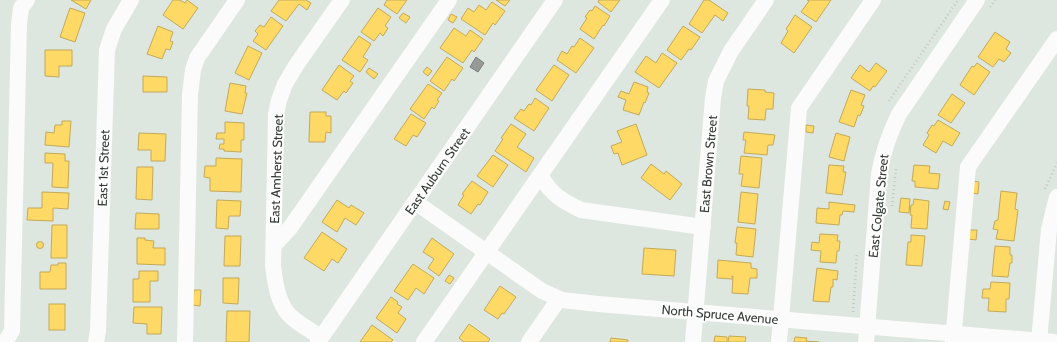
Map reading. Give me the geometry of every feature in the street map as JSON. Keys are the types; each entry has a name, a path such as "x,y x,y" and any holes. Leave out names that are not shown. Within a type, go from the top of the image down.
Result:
{"street":[{"path":"5,342 12,331 19,24 22,8 27,0"},
{"name":"East 1st Street","path":"96,342 98,323 107,50 114,29 131,0"},
{"path":"185,342 190,94 193,70 197,58 237,0"},
{"name":"East Amherst Street","path":"320,340 287,312 276,288 273,266 276,114 285,84 297,64 342,0"},
{"path":"274,245 290,228 449,0"},
{"name":"East Auburn Street","path":"320,340 555,0"},
{"path":"424,342 662,0"},
{"name":"East Brown Street","path":"693,342 713,98 716,81 731,51 766,0"},
{"path":"779,342 799,108 873,0"},
{"name":"East Colgate Street","path":"866,334 879,174 883,151 890,131 899,114 977,0"},
{"path":"954,338 968,167 1057,39"},
{"path":"540,176 556,197 566,204 581,210 703,227"},
{"path":"1044,342 1050,195"},
{"name":"North Spruce Avenue","path":"415,202 542,291 559,299 598,304 781,319 866,334 1044,342"},
{"path":"529,342 559,299"}],"path":[{"path":"1050,195 1057,163"},
{"path":"892,209 896,164"}],"building: Homes":[{"path":"71,0 91,0 86,9"},
{"path":"173,0 180,0 185,3 187,0 198,8 183,29 163,15"},
{"path":"279,0 306,0 311,3 307,10 299,4 286,21 271,11"},
{"path":"387,0 407,0 397,14 384,5"},
{"path":"496,0 510,0 505,6"},
{"path":"599,0 620,0 611,12 598,2"},
{"path":"704,0 709,0 728,13 723,21 715,15 702,33 689,24"},
{"path":"807,0 831,0 816,22 801,12 809,1"},
{"path":"492,2 505,11 495,25 493,23 485,35 461,19 468,8 474,12 479,5 486,10"},
{"path":"595,6 610,16 594,39 580,29 587,18 585,17"},
{"path":"70,8 85,13 75,42 60,37"},
{"path":"378,8 391,17 385,26 388,28 383,36 380,33 374,41 361,32"},
{"path":"403,13 410,17 406,23 399,18"},
{"path":"451,14 457,17 453,23 448,20"},
{"path":"795,15 812,27 794,53 781,43 788,31 786,29"},
{"path":"271,17 283,26 266,50 253,41 258,34 255,31 260,25 264,27"},
{"path":"158,26 173,32 170,41 173,42 170,50 166,49 162,59 147,54"},
{"path":"683,26 700,37 691,50 689,49 681,60 667,50"},
{"path":"454,28 466,36 470,30 483,39 474,52 472,50 463,63 440,48"},
{"path":"995,32 1010,42 1006,49 1011,53 1004,62 999,59 993,67 978,57"},
{"path":"359,36 371,44 363,57 368,60 360,72 342,60"},
{"path":"580,38 594,48 576,73 557,60 562,51 567,54"},
{"path":"248,46 262,53 249,80 235,73"},
{"path":"45,50 72,50 72,66 59,66 59,77 45,76"},
{"path":"662,53 677,63 659,88 635,72 646,56 656,63"},
{"path":"447,57 463,68 454,81 452,79 444,91 430,81"},
{"path":"876,63 887,71 875,87 873,86 870,91 851,78 860,65 869,72"},
{"path":"977,63 990,72 974,95 960,85 972,66 974,67"},
{"path":"339,65 354,76 350,81 353,83 346,93 344,91 337,100 322,90"},
{"path":"554,65 569,75 552,101 536,90"},
{"path":"427,67 432,71 428,76 423,72"},
{"path":"369,68 378,74 374,79 366,72"},
{"path":"143,76 167,77 167,92 143,92"},
{"path":"634,82 648,87 647,92 649,93 639,115 623,110 626,100 618,97 621,91 629,94"},
{"path":"230,83 246,86 245,93 247,93 242,114 225,111"},
{"path":"428,84 442,93 437,100 439,101 434,109 432,107 424,119 410,109"},
{"path":"748,89 765,90 765,92 774,93 773,109 766,109 765,120 748,119"},
{"path":"851,90 865,95 861,105 864,106 860,116 858,115 854,127 839,122"},
{"path":"952,94 965,103 951,123 938,115"},
{"path":"535,98 549,108 534,131 514,118 521,109 524,111 529,104 531,105"},
{"path":"310,112 326,112 326,116 331,116 331,133 326,132 325,142 309,142"},
{"path":"411,114 426,123 417,137 413,135 406,146 394,139"},
{"path":"938,120 960,133 952,146 943,141 936,153 923,145 929,135 927,133 932,125 934,126"},
{"path":"62,121 71,121 69,147 45,145 46,132 54,133 55,125 62,125"},
{"path":"225,122 244,123 244,140 241,140 241,152 224,151 224,149 219,149 220,144 224,144 224,139 216,139 217,133 225,133"},
{"path":"511,124 526,134 517,147 534,158 526,172 495,151 503,139 501,138"},
{"path":"636,124 647,155 622,165 618,153 614,154 611,146 622,142 617,131"},
{"path":"806,125 814,126 813,133 806,132"},
{"path":"744,132 775,135 773,145 768,145 767,155 744,153 746,140 743,140"},
{"path":"139,133 166,134 165,161 151,161 151,150 138,150"},
{"path":"836,133 850,137 844,161 829,157"},
{"path":"45,153 65,154 65,161 69,161 68,188 52,187 53,163 45,163"},
{"path":"493,155 508,165 493,187 477,176"},
{"path":"741,156 762,158 759,188 741,186 743,174 739,174"},
{"path":"216,158 242,159 241,192 210,191 210,178 204,177 205,166 216,166"},
{"path":"651,164 664,174 666,171 682,184 670,200 641,178"},
{"path":"829,165 844,166 843,172 846,172 842,195 826,193"},
{"path":"914,165 930,166 929,173 940,174 938,189 915,187 915,181 912,181"},
{"path":"137,167 153,167 152,200 136,199"},
{"path":"472,181 488,192 480,205 478,204 471,214 458,205 464,195 462,194"},
{"path":"973,181 979,182 978,194 972,193"},
{"path":"1001,191 1017,193 1015,209 1018,210 1014,241 996,239 998,230 993,229 995,221 998,220"},
{"path":"42,192 69,193 68,209 53,208 53,221 27,220 28,208 42,208"},
{"path":"741,192 758,194 755,224 738,222"},
{"path":"901,198 910,199 909,213 899,212"},
{"path":"914,199 929,201 927,229 911,228 911,205 913,205"},
{"path":"217,200 241,201 240,216 229,216 228,229 216,228"},
{"path":"337,200 349,208 351,205 364,213 356,225 345,218 337,232 322,222"},
{"path":"945,201 950,202 948,210 943,209"},
{"path":"829,202 855,205 854,212 843,211 842,215 840,215 839,225 816,223 817,208 829,209"},
{"path":"136,213 159,214 159,229 135,229"},
{"path":"52,225 67,225 67,258 51,258"},
{"path":"737,227 756,229 753,257 736,255 737,243 735,243"},
{"path":"970,230 977,230 976,240 969,239"},
{"path":"322,232 347,249 338,263 332,259 324,271 304,258"},
{"path":"820,234 838,235 837,241 840,241 836,263 820,262 821,251 811,250 812,242 819,243"},
{"path":"911,235 925,236 922,266 906,265 908,242 911,242"},
{"path":"225,236 241,236 240,266 224,266"},
{"path":"137,238 145,238 145,240 154,241 153,248 165,248 165,265 137,264"},
{"path":"432,238 454,254 439,276 428,268 434,259 423,252"},
{"path":"40,241 43,242 43,248 40,249 37,248 36,245 37,242"},
{"path":"995,246 1010,247 1012,263 1010,263 1008,277 992,276"},
{"path":"644,248 676,250 674,276 642,274"},
{"path":"718,260 751,263 751,268 757,269 757,278 750,278 748,294 732,293 733,276 732,279 717,278"},
{"path":"58,263 66,263 66,289 40,289 40,272 50,272 51,265 58,265"},
{"path":"413,264 434,278 424,294 416,288 408,300 394,291"},
{"path":"817,268 838,271 837,280 833,279 833,287 831,287 829,302 813,301"},
{"path":"139,271 158,271 158,281 150,281 150,302 133,302 133,279 139,279"},
{"path":"449,275 454,278 450,284 445,281"},
{"path":"223,278 239,278 238,304 223,303"},
{"path":"991,282 1010,283 1009,299 1006,299 1006,312 988,311 989,298 982,298 983,289 990,289"},
{"path":"500,286 516,297 504,314 502,313 498,319 484,310"},
{"path":"194,290 201,290 200,306 193,305"},
{"path":"391,297 402,307 398,313 406,319 397,333 376,318"},
{"path":"49,304 65,304 65,330 49,330"},
{"path":"134,307 162,307 161,334 147,334 147,324 133,323"},
{"path":"227,311 250,311 249,342 226,342"},
{"path":"469,324 490,339 488,342 464,342 459,338"},
{"path":"372,325 393,340 391,342 360,342"},
{"path":"715,336 727,337 727,342 714,342"},
{"path":"729,336 746,337 745,342 728,342"},
{"path":"795,337 807,338 806,341 819,342 794,342"},
{"path":"611,338 628,340 628,342 610,342"}],"building: Industry":[{"path":"476,57 484,63 478,72 470,67"}]}
